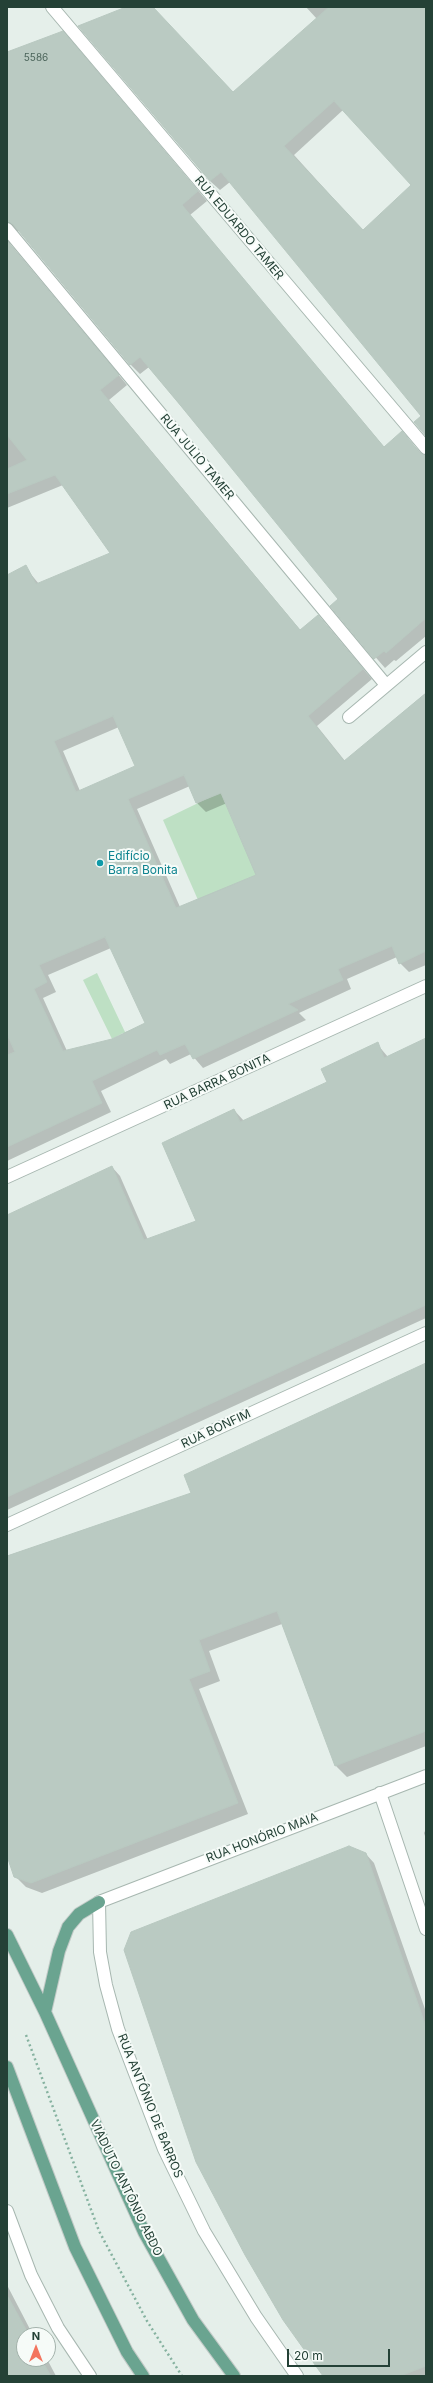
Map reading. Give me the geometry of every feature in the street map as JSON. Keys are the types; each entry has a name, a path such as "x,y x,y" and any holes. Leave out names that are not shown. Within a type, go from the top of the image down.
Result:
{"main road":[{"path":"44,2012 59,1951 68,1927 79,1914 99,1902"},
{"path":"7,1935 44,2012"},
{"name":"VIADUTO ANTÔNIO ABDO","path":"44,2012 144,2232 193,2320 234,2376"},
{"path":"7,2067 75,2247 127,2352 143,2376"}],"street":[{"name":"RUA EDUARDO TAMER","path":"52,7 426,448"},
{"name":"RUA JULIO TAMER","path":"7,229 386,685"},
{"path":"349,717 426,652"},
{"name":"RUA BARRA BONITA","path":"7,1177 426,986"},
{"name":"RUA BONFIM","path":"7,1525 426,1333"},
{"name":"RUA HONÓRIO MAIA","path":"99,1902 426,1776"},
{"path":"380,1793 426,1929"},
{"name":"RUA ANTÔNIO DE BARROS","path":"99,1902 100,1952 106,1986 118,2029 164,2149 204,2231 256,2317 298,2376"},
{"path":"7,2211 35,2282 58,2328 90,2376"}],"path":[{"path":"25,2031 99,2231 147,2321 182,2376"}],"green space":[{"path":"221,792 257,875 198,900 163,820"},
{"path":"97,973 125,1032 134,1029 131,1049 123,1033 112,1039 83,980"}],"building":[{"path":"126,7 153,7 233,92 329,7 426,7 426,436 414,422 421,416 221,172 210,181 78,26","holes":["334,101 411,185 363,230 284,146"]},
{"path":"63,31 198,191 182,205 384,447 402,431 420,453 426,455 426,618 386,653 384,651 374,659 330,606 338,599 140,357 130,365 13,224 7,222 7,52"},
{"path":"7,241 119,375 100,390 300,630 318,615 363,669 308,716 344,761 426,693 426,951 399,964 392,946 338,969 343,980 288,1004 298,1010 193,1059 185,1044 160,1055 157,1050 92,1081 102,1103 7,1147 7,1055 15,1052 7,1034 7,575 26,565 36,584 110,553 55,475 7,494 7,469 27,460 7,435","holes":["113,716 135,766 76,792 54,741","184,775 196,803 221,793 256,875 176,908 128,799","105,937 145,1023 112,1039 63,1051 34,989 47,982 39,965"]},
{"path":"426,1038 426,1305 7,1497 7,1215 112,1166 144,1240 196,1221 162,1143 234,1109 240,1122 327,1082 321,1069 378,1042 384,1058"},
{"path":"426,1363 426,1731 335,1766 277,1611 199,1640 210,1671 189,1679 238,1803 31,1883 14,1877 7,1856 7,1556 191,1493 184,1475"},
{"path":"349,1846 366,1853 426,2027 426,2366 400,2376 323,2376 283,2320 245,2255 196,2162 124,1950 131,1932"},
{"path":"7,2295 25,2327 16,2327 16,2367 46,2367 51,2376 7,2376"}],"place":[{"name":"Edifício Barra Bonita","path":"100,863"}]}
